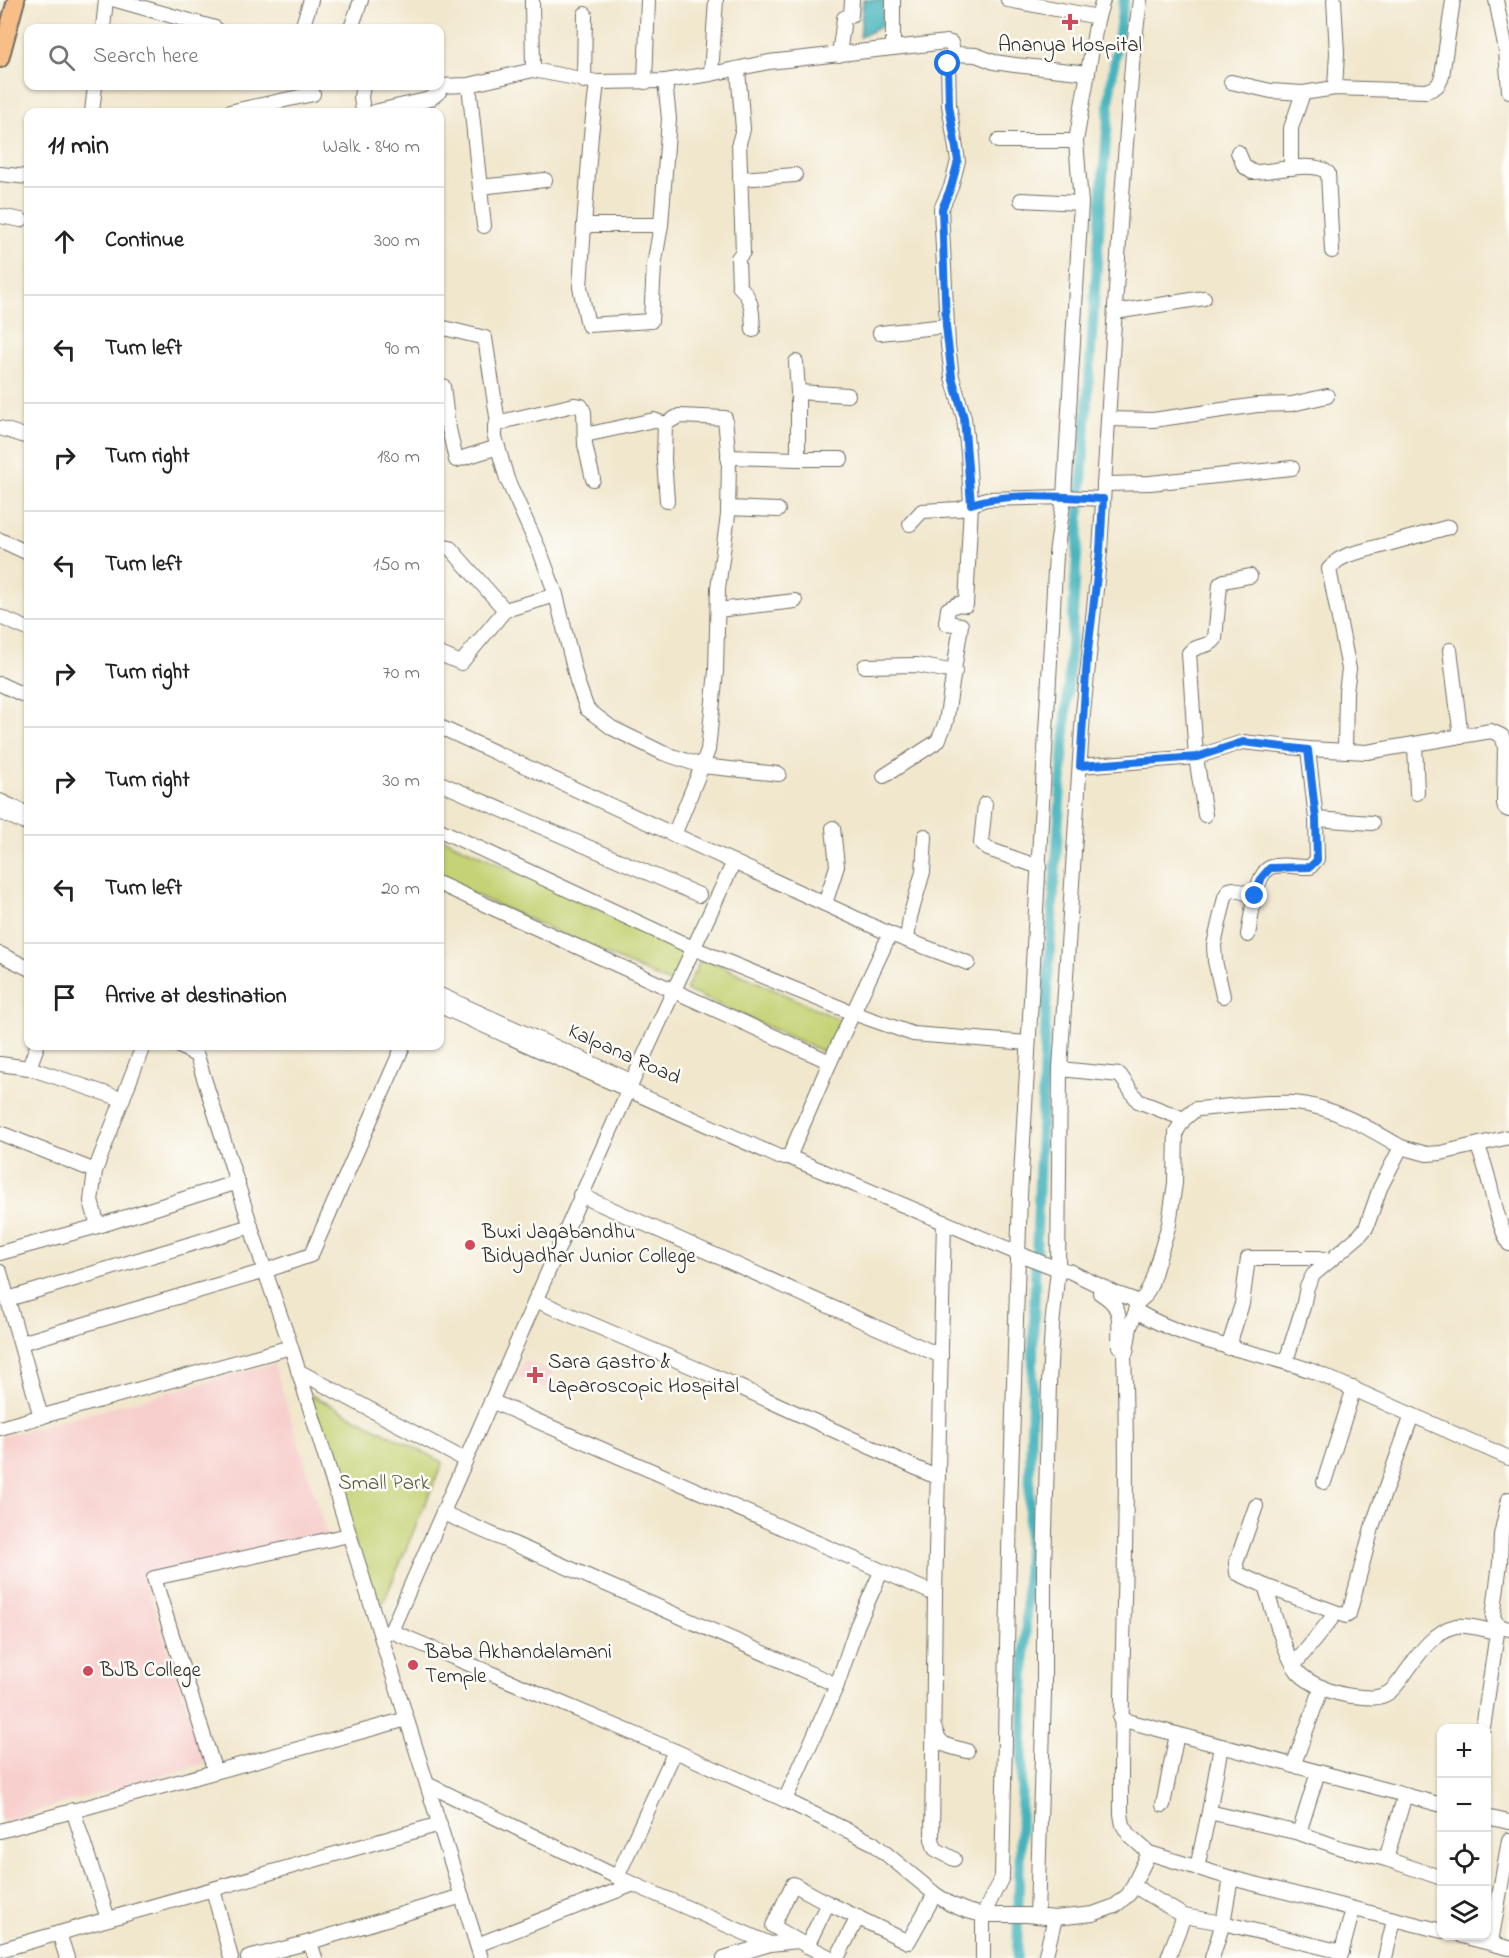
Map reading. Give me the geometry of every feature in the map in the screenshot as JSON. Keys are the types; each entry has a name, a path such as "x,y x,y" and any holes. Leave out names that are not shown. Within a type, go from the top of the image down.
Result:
{"main road":[{"path":"0,59 16,0"}],"street":[{"path":"103,24 106,0"},
{"path":"116,0 201,24"},
{"path":"303,24 311,0"},
{"path":"352,24 361,0"},
{"path":"532,0 533,70"},
{"path":"645,82 648,0"},
{"path":"711,74 716,0"},
{"path":"839,55 844,18 851,15 852,0"},
{"path":"892,48 893,0"},
{"path":"1008,0 1098,17"},
{"path":"983,1958 983,1915 1002,1877 1010,1508 1023,1255 1028,1043 1056,554 1069,497 1081,203 1076,141 1103,0"},
{"path":"1032,1915 1044,1695 1044,1569 1060,1069 1087,659 1100,551 1097,498 1104,484 1133,53 1140,0"},
{"path":"1335,0 1337,53 1335,88"},
{"path":"1496,0 1508,51 1509,91"},
{"path":"1231,82 1271,91 1303,93 1335,88 1426,91 1440,84 1457,1"},
{"path":"585,14 590,81 580,287 588,325 651,321 654,266 662,225 669,119 664,81"},
{"path":"444,86 469,85 533,70 590,81 664,81 738,70 769,62 951,43 954,54 948,64 949,105 958,161 942,209 946,326 952,377 964,418 971,504 966,605 958,604 948,609 946,623 961,625 946,722 938,741 884,776"},
{"path":"954,54 976,55 994,62 1088,73"},
{"path":"738,70 742,129 739,143 743,252 738,258 739,286 747,294 752,306 753,330"},
{"path":"469,85 484,226"},
{"path":"92,108 95,90"},
{"path":"362,90 362,108"},
{"path":"391,108 430,99 439,90"},
{"path":"1291,168 1291,128 1303,93"},
{"path":"248,108 313,94"},
{"path":"998,141 1076,141"},
{"path":"1238,152 1247,170 1252,172 1319,167 1328,173 1332,251"},
{"path":"0,174 24,177"},
{"path":"740,179 795,175"},
{"path":"480,187 545,180"},
{"path":"1020,200 1081,203"},
{"path":"0,216 21,220"},
{"path":"584,225 662,225"},
{"path":"1115,312 1204,298"},
{"path":"880,333 946,326"},
{"path":"444,328 485,338 498,423 494,430 498,447 507,479 541,554 556,595 577,681 587,709 612,728 663,753 702,766 779,774"},
{"path":"796,362 798,459"},
{"path":"798,392 848,395"},
{"path":"1108,419 1153,420 1257,405 1292,404 1327,396"},
{"path":"498,423 574,405 582,406 585,445 593,479"},
{"path":"666,424 679,416 725,418 728,457 728,508 718,588 716,671 708,750 674,835"},
{"path":"585,435 654,420 666,424"},
{"path":"444,423 456,460 498,447"},
{"path":"666,424 664,459 667,501"},
{"path":"0,428 24,436"},
{"path":"728,457 841,459"},
{"path":"1104,484 1150,483 1292,468"},
{"path":"910,524 922,511 959,509 986,499 1097,498"},
{"path":"728,508 778,510"},
{"path":"1345,751 1346,692 1349,669 1329,569 1338,560 1348,555 1449,527"},
{"path":"2,545 24,552"},
{"path":"444,547 450,548 505,610"},
{"path":"1205,815 1197,757 1189,653 1197,647 1210,644 1215,639 1220,584 1224,581 1250,576"},
{"path":"444,656 461,663 505,610 556,595"},
{"path":"718,610 795,601"},
{"path":"0,617 24,627"},
{"path":"1450,650 1461,736"},
{"path":"865,666 917,665 955,672"},
{"path":"0,684 24,695"},
{"path":"444,729 890,934 968,963"},
{"path":"1080,766 1197,757 1243,742 1308,750 1367,752 1491,731 1502,735 1505,746 1504,803 1505,808 1509,810"},
{"path":"1415,744 1417,793"},
{"path":"1248,935 1255,896 1262,877 1270,868 1310,867 1317,860 1316,819 1308,750"},
{"path":"444,785 699,895"},
{"path":"0,801 24,812"},
{"path":"985,804 981,843 988,849 1039,867"},
{"path":"0,812 24,822"},
{"path":"1316,819 1372,823"},
{"path":"825,904 837,866 833,828"},
{"path":"444,832 693,948 853,1013 913,1034 1028,1043"},
{"path":"907,940 910,917 923,872 926,836"},
{"path":"386,1633 443,1513 580,1195 734,862"},
{"path":"444,886 830,1062"},
{"path":"1221,988 1215,961 1215,945 1227,893 1233,889 1255,896"},
{"path":"789,1157 830,1062 890,934"},
{"path":"0,954 24,966"},
{"name":"Kalpana Road","path":"444,997 779,1157 789,1157 1054,1268"},
{"name":"Kalpana Road","path":"444,1008 630,1086"},
{"path":"29,1068 36,1050"},
{"path":"98,1226 91,1201 95,1171 141,1050"},
{"path":"21,1343 265,1271 311,1255 401,1050"},
{"path":"200,1051 265,1271 350,1535 386,1633 407,1719 479,1952 634,1884"},
{"path":"0,1064 29,1068 122,1099"},
{"path":"1060,1069 1120,1075 1138,1101 1184,1119"},
{"path":"1119,1314 1127,1318 1135,1310 1151,1284 1169,1224 1175,1184 1176,1132 1184,1119 1196,1109 1295,1103 1360,1122 1401,1147 1427,1154 1441,1153 1509,1137"},
{"path":"0,1133 95,1171"},
{"path":"1477,1145 1486,1165 1488,1184 1509,1244"},
{"path":"1286,1361 1307,1287 1313,1275 1366,1228 1380,1188 1401,1147"},
{"path":"0,1253 98,1226 238,1182"},
{"path":"580,1195 941,1356"},
{"path":"944,1222 932,1839 935,1849 954,1858"},
{"path":"8,1299 251,1226"},
{"path":"1228,1348 1242,1304 1248,1258 1319,1258 1329,1261"},
{"path":"1054,1268 1069,1271 1115,1293 1130,1297 1135,1310 1124,1355 1125,1542 1120,1719 1120,1814 1123,1824 1130,1836 1149,1853 1231,1878 1437,1930"},
{"path":"1054,1268 1108,1298 1115,1305 1119,1314 1119,1346 1124,1355"},
{"path":"0,1272 41,1417"},
{"path":"535,1300 735,1385 938,1478"},
{"path":"1135,1310 1179,1333 1228,1348 1286,1361 1354,1388 1509,1458"},
{"path":"0,1428 291,1347"},
{"path":"298,1371 465,1460"},
{"path":"1324,1482 1354,1388"},
{"path":"491,1401 935,1594"},
{"path":"1256,1506 1235,1569 1241,1575 1265,1586 1346,1616 1349,1614 1373,1524 1412,1414"},
{"path":"1484,1724 1502,1629 1493,1617 1501,1535 1509,1499"},
{"path":"443,1513 837,1685"},
{"path":"215,1772 154,1578 350,1535"},
{"path":"785,1800 837,1685 857,1626 881,1572"},
{"path":"1265,1586 1294,1665 1305,1678 1322,1687 1355,1696 1371,1698 1386,1694 1395,1688 1421,1651 1446,1630 1456,1626 1502,1629"},
{"path":"1294,1665 1336,1613"},
{"path":"386,1633 675,1751 785,1800 873,1843 950,1904 983,1915 1032,1915 1055,1918 1093,1914 1115,1906 1134,1886 1149,1853"},
{"path":"1293,1766 1322,1687"},
{"path":"0,1831 407,1719"},
{"path":"1120,1719 1437,1804"},
{"path":"933,1724 938,1740 967,1751"},
{"path":"1163,1804 1177,1734"},
{"path":"1197,1868 1221,1746"},
{"path":"617,1877 675,1751"},
{"path":"1299,1833 1318,1772"},
{"path":"427,1784 617,1877 770,1944"},
{"path":"1386,1859 1405,1795"},
{"path":"73,1810 108,1919"},
{"path":"1209,1812 1299,1833 1437,1876"},
{"path":"1491,1817 1509,1822"},
{"path":"0,1950 440,1824"},
{"path":"1491,1942 1505,1891 1509,1840"},
{"path":"1212,1958 1223,1923 1231,1878"},
{"path":"831,1958 773,1926 793,1884 908,1942 935,1894"},
{"path":"1134,1886 1184,1916 1223,1923 1341,1955 1353,1909"},
{"path":"213,1889 231,1958"},
{"path":"248,1958 310,1942 462,1896"},
{"path":"803,1944 828,1903"},
{"path":"1168,1958 1184,1916"},
{"path":"837,1958 858,1917"},
{"path":"1045,1958 1055,1918"},
{"path":"1385,1958 1394,1920"},
{"path":"59,1933 67,1958"},
{"path":"1483,1940 1509,1948"},
{"path":"310,1942 315,1958"},
{"path":"724,1958 770,1944 803,1944"}],"shaded area":[{"name":"Sara Gastro & Laparoscopic Hospital","path":"524,1360 554,1373 547,1389 516,1376"},
{"name":"BJB College","path":"274,1364 327,1536 144,1578 206,1763 0,1821 0,1437"}],"green space":[{"path":"444,839 687,950 672,984 444,881"},
{"path":"702,957 843,1021 828,1054 686,990"},
{"name":"Small Park","path":"309,1394 443,1462 377,1617"}],"water":[{"path":"863,0 884,0 882,26 860,37"}],"waterway":[{"path":"1017,1958 1035,1281 1046,1008 1102,189 1111,85 1124,0"}],"place":[{"name":"Ananya Hospital","path":"1070,22"},
{"name":"Buxi Jagabandhu Bidyadhar Junior College","path":"470,1245"},
{"name":"Sara Gastro & Laparoscopic Hospital","path":"535,1375"},
{"name":"Baba Akhandalamani Temple","path":"413,1665"},
{"name":"BJB College","path":"88,1671"}],"route":[{"path":"948,64 949,105 958,161 942,209 946,326 952,377 964,418 971,504 986,499 1064,497 1103,499 1100,551 1087,659 1080,766 1197,757 1243,742 1308,750 1316,819 1317,860 1310,867 1270,868 1265,871 1255,896"}]}
